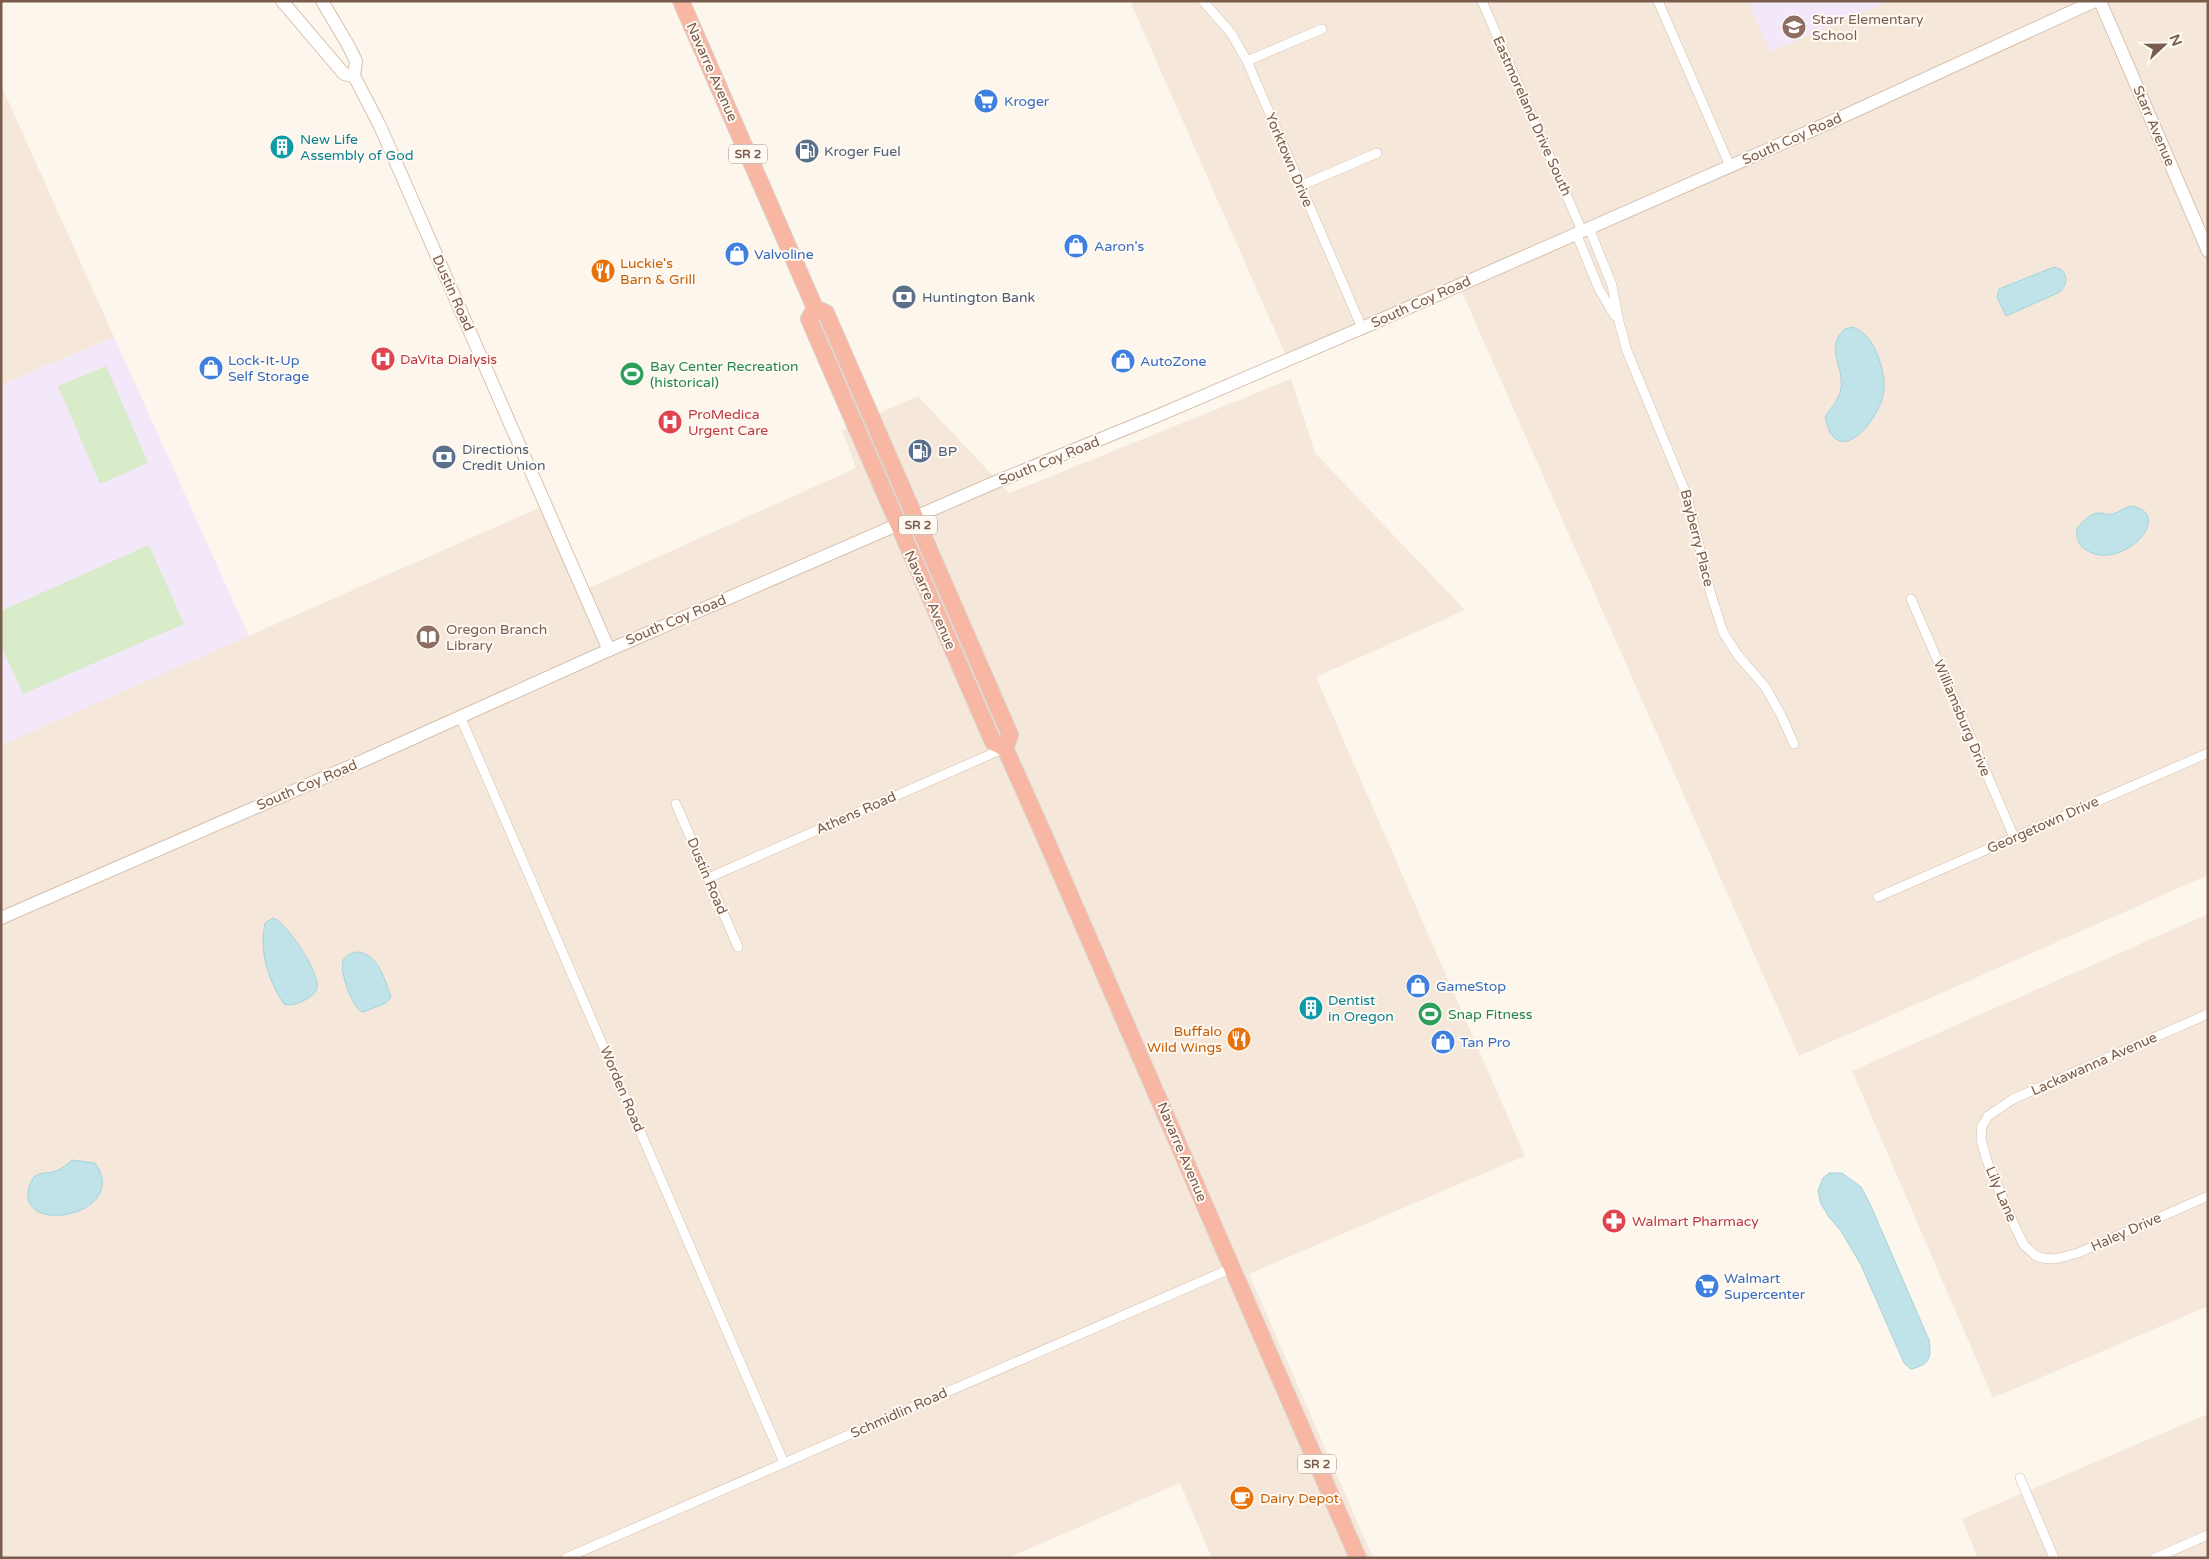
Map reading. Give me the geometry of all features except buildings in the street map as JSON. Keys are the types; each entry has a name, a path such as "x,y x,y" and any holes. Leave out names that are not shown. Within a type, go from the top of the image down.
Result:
{"highway":[{"name":"Navarre Avenue","path":"681,1 815,308 826,313 1010,735 1005,748"},
{"name":"Navarre Avenue","path":"815,308 809,319 897,525 993,742 1005,748 1358,1558"},
{"path":"968,684 981,697 992,719 998,722 1003,719"}],"street":[{"name":"Dustin Road","path":"282,1 344,74 354,76"},
{"name":"Dustin Road","path":"322,1 356,61 354,76 380,126 609,650"},
{"name":"Yorktown Drive","path":"1203,1 1231,33 1247,61 1362,328"},
{"name":"Eastmoreland Drive South","path":"1482,1 1582,231"},
{"path":"1658,1 1730,166"},
{"name":"South Coy Road","path":"1,918 915,517 1198,399 1362,328 1833,121 2095,1"},
{"name":"Starr Avenue","path":"2100,1 2208,251"},
{"path":"1247,61 1322,29"},
{"path":"1300,186 1377,153"},
{"name":"Bayberry Place","path":"1582,231 1599,289 1619,322"},
{"name":"Bayberry Place","path":"1582,231 1612,285 1619,322 1628,351 1688,496 1710,591 1723,632 1737,654 1766,688 1794,744"},
{"name":"Williamsburg Drive","path":"1911,599 2014,837"},
{"name":"Worden Road","path":"460,716 784,1463"},
{"name":"Athens Road","path":"708,878 1005,748"},
{"name":"Georgetown Drive","path":"1878,897 2208,753"},
{"name":"Dustin Road","path":"676,804 738,947"},
{"name":"Lackawanna Avenue","path":"1984,1120 1993,1111 2013,1099 2208,1014"},
{"name":"Lily Lane","path":"1984,1120 1981,1139 1987,1162 2020,1238 2029,1250 2042,1258"},
{"name":"Haley Drive","path":"2042,1258 2055,1259 2078,1253 2208,1196"},
{"name":"Schmidlin Road","path":"566,1558 1232,1268"},
{"path":"2020,1478 2054,1558"},
{"path":"2155,1558 2208,1535"}],"shaded area":[{"path":"1130,1 2208,1 2208,875 1799,1056 1461,290 1290,365"},
{"name":"Starr Elementary School","path":"1748,1 1889,1 1770,52"},
{"path":"1,85 114,337 1,385"},
{"path":"114,337 249,636 1,745 1,385"},
{"path":"1291,379 1315,453 1465,610 1316,677 1525,1156 1249,1274 1373,1558 1212,1558 1180,1483 1008,1558 1,1558 1,745 550,503 589,588 856,468 842,430 918,396 1009,493"},
{"path":"2208,914 2208,1306 1993,1398 1852,1071"},
{"path":"2208,1414 2208,1558 1978,1558 1962,1519"}],"green space":[{"path":"106,366 148,463 100,484 58,386"},
{"path":"149,545 184,624 23,694 1,645 1,611"}],"water":[{"path":"2054,267 2062,270 2066,278 2060,292 2006,316 1997,297 1999,289"},
{"path":"1853,327 1866,336 1875,349 1882,370 1884,389 1881,401 1867,426 1848,441 1839,440 1831,433 1825,417 1840,393 1841,376 1836,343 1845,329"},
{"path":"2132,506 2144,511 2148,520 2146,529 2139,539 2128,548 2115,554 2101,555 2088,551 2080,544 2077,538 2077,528 2088,518 2097,513 2113,514"},
{"path":"273,918 286,928 301,948 314,971 317,981 317,988 310,997 294,1004 284,1004 273,985 266,965 263,934 265,923"},
{"path":"357,952 370,957 380,968 391,997 386,1003 363,1012 359,1010 351,998 342,966 345,957"},
{"path":"72,1160 95,1163 102,1180 99,1194 89,1205 75,1212 58,1215 43,1214 32,1207 28,1193 30,1183 34,1177 58,1170"},
{"path":"1829,1173 1842,1173 1861,1187 1870,1204 1929,1340 1930,1352 1928,1360 1922,1365 1911,1369 1904,1363 1861,1265 1841,1231 1821,1204 1818,1191 1823,1178"}],"place":[{"name":"Starr Elementary School","path":"1794,27"},
{"name":"Kroger","path":"986,101"},
{"name":"New Life Assembly of God","path":"282,147"},
{"name":"Kroger Fuel","path":"807,151"},
{"name":"Aaron's","path":"1076,246"},
{"name":"Valvoline","path":"737,254"},
{"name":"Luckie's Barn & Grill","path":"603,271"},
{"name":"Huntington Bank","path":"904,297"},
{"name":"DaVita Dialysis","path":"383,359"},
{"name":"AutoZone","path":"1123,361"},
{"name":"Lock-It-Up Self Storage","path":"211,368"},
{"name":"Bay Center Recreation (historical)","path":"632,374"},
{"name":"ProMedica Urgent Care","path":"670,422"},
{"name":"BP","path":"920,451"},
{"name":"Directions Credit Union","path":"444,457"},
{"name":"Oregon Branch Library","path":"428,637"},
{"name":"GameStop","path":"1418,986"},
{"name":"Dentist in Oregon","path":"1311,1008"},
{"name":"Snap Fitness","path":"1430,1014"},
{"name":"Buffalo Wild Wings","path":"1239,1039"},
{"name":"Tan Pro","path":"1443,1042"},
{"name":"Walmart Pharmacy","path":"1614,1221"},
{"name":"Walmart Supercenter","path":"1707,1286"},
{"name":"Dairy Depot","path":"1242,1498"}]}
